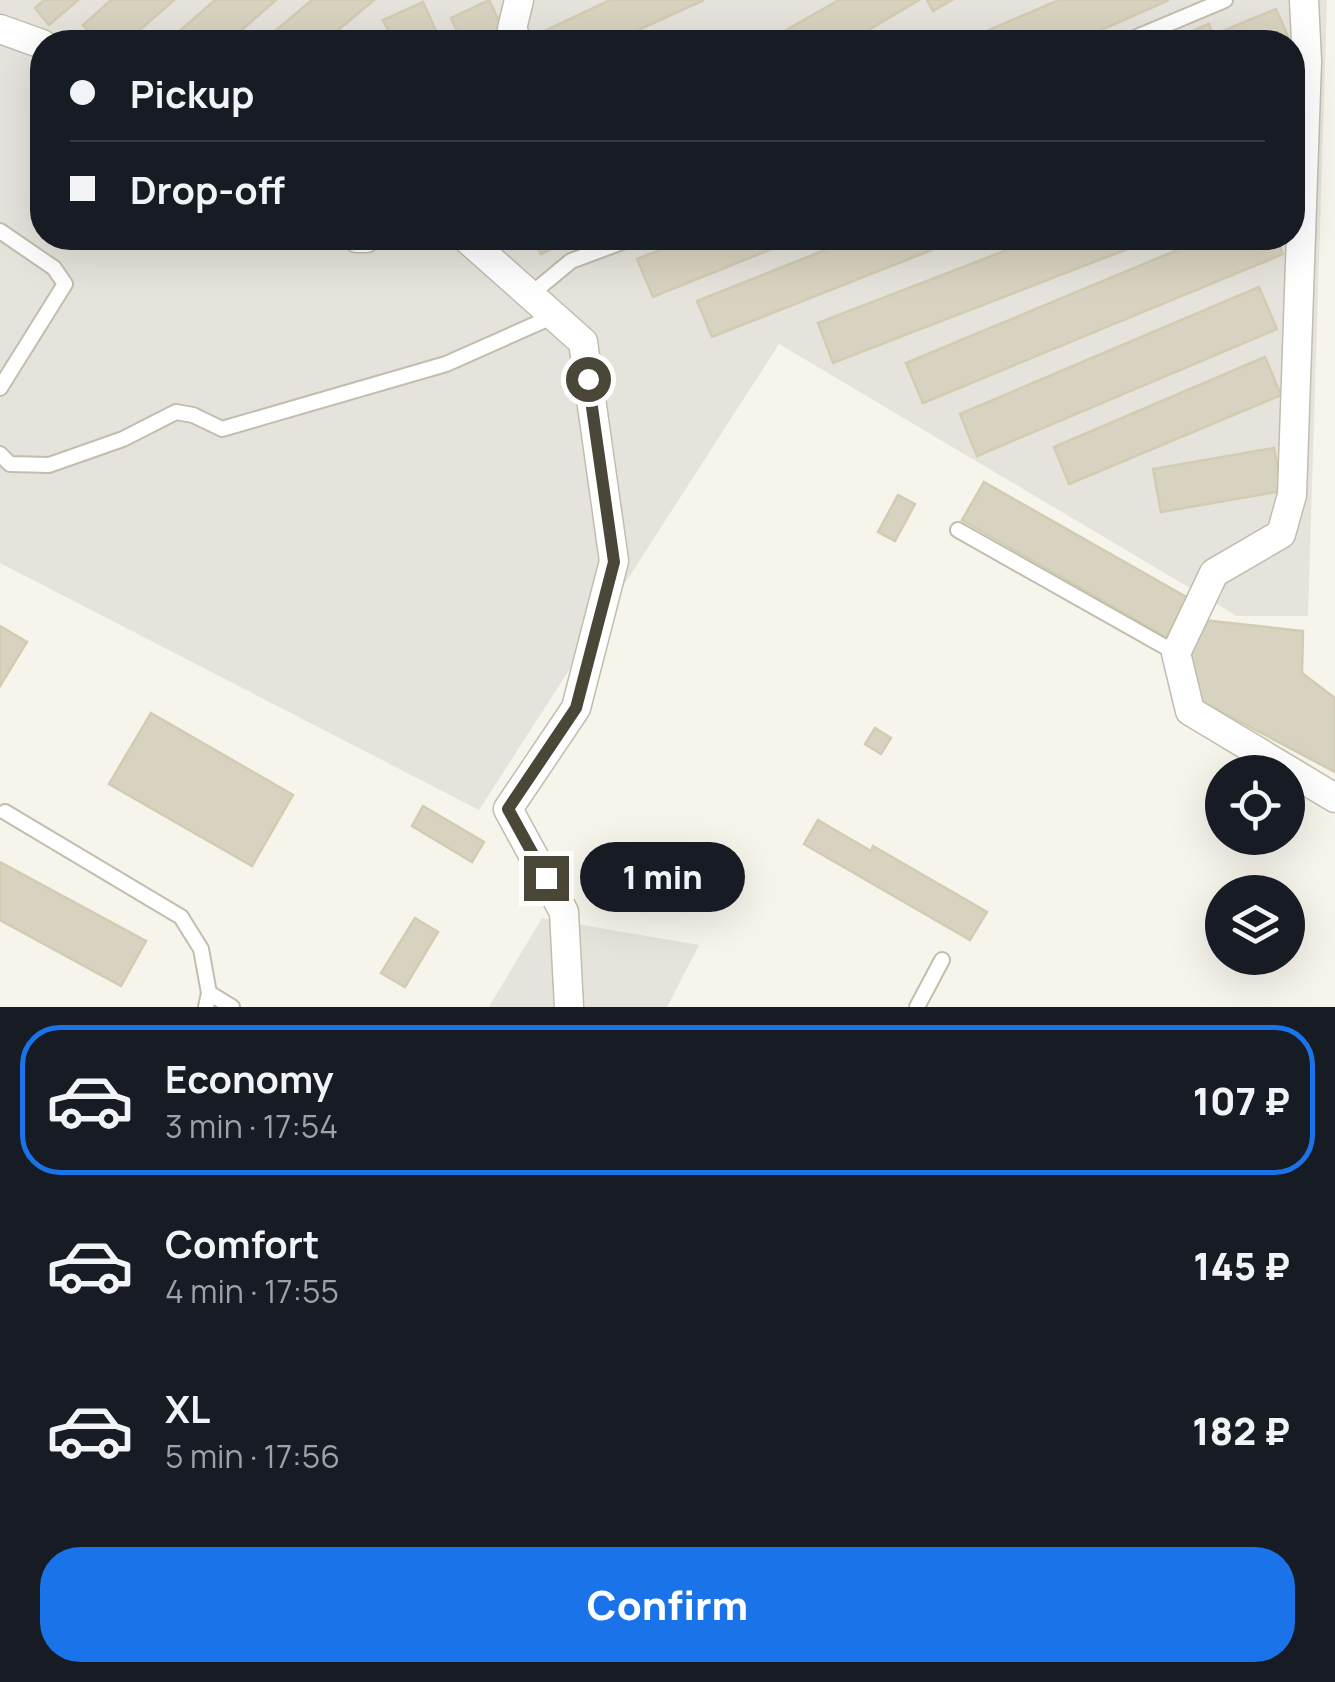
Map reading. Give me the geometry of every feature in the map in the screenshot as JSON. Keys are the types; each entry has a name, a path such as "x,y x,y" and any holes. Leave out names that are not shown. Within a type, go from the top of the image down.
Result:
{"street":[{"path":"512,30 519,0"},
{"path":"1304,0 1305,119"},
{"path":"0,29 30,40"},
{"path":"479,250 583,342 614,562 576,708 508,809 564,912 569,1007"},
{"path":"1300,250 1292,495 1281,534 1214,573 1176,654 1190,711 1335,798"}],"lane":[{"path":"1153,30 1224,0"},
{"path":"0,231 54,268 66,284 0,388"},
{"path":"530,295 571,262 602,250"},
{"path":"0,454 10,464 49,466 123,438 176,412 193,415 222,430 446,364 554,316"},
{"path":"958,530 1176,654"},
{"path":"5,812 180,916 201,950 208,1000 232,1007"},
{"path":"917,1007 942,960"}],"shaded area":[{"path":"0,0 1327,0 1308,616 1237,616 779,344 479,810 0,563"},
{"path":"542,918 699,945 667,1007 489,1007"}],"building":[{"path":"44,0 78,0 49,25 35,8"},
{"path":"111,0 174,0 140,30 87,30 83,25"},
{"path":"215,0 276,0 242,30 181,30"},
{"path":"312,0 374,0 338,30 276,30"},
{"path":"489,0 503,30 456,30 451,18"},
{"path":"610,0 704,0 638,30 546,30"},
{"path":"839,0 919,0 868,30 786,30"},
{"path":"927,0 952,0 933,11"},
{"path":"1059,0 1169,0 1101,30 989,30"},
{"path":"423,2 436,30 388,30 383,20"},
{"path":"1276,9 1285,30 1225,30"},
{"path":"660,250 769,250 653,297 637,259"},
{"path":"825,250 932,250 712,337 697,301"},
{"path":"1007,250 1125,250 833,363 818,323"},
{"path":"1177,250 1281,250 1283,254 923,403 906,363"},
{"path":"1259,287 1277,329 977,456 960,414"},
{"path":"1265,357 1281,395 1069,484 1054,447"},
{"path":"1274,448 1282,491 1161,512 1153,469"},
{"path":"984,482 1188,598 1166,637 962,520"},
{"path":"898,495 915,504 895,541 878,532"},
{"path":"1202,620 1303,631 1302,673 1335,698 1335,772 1190,695 1186,673"},
{"path":"0,626 27,642 0,686"},
{"path":"151,713 293,795 252,866 109,784"},
{"path":"875,728 891,738 881,754 865,744"},
{"path":"423,806 484,842 472,862 412,826"},
{"path":"818,820 871,851 873,846 987,912 970,940 804,844"},
{"path":"0,862 146,941 121,986 0,920"},
{"path":"415,918 438,932 405,987 381,973"}],"route":[{"path":"546,878 508,809 576,708 614,562 588,379"}]}
